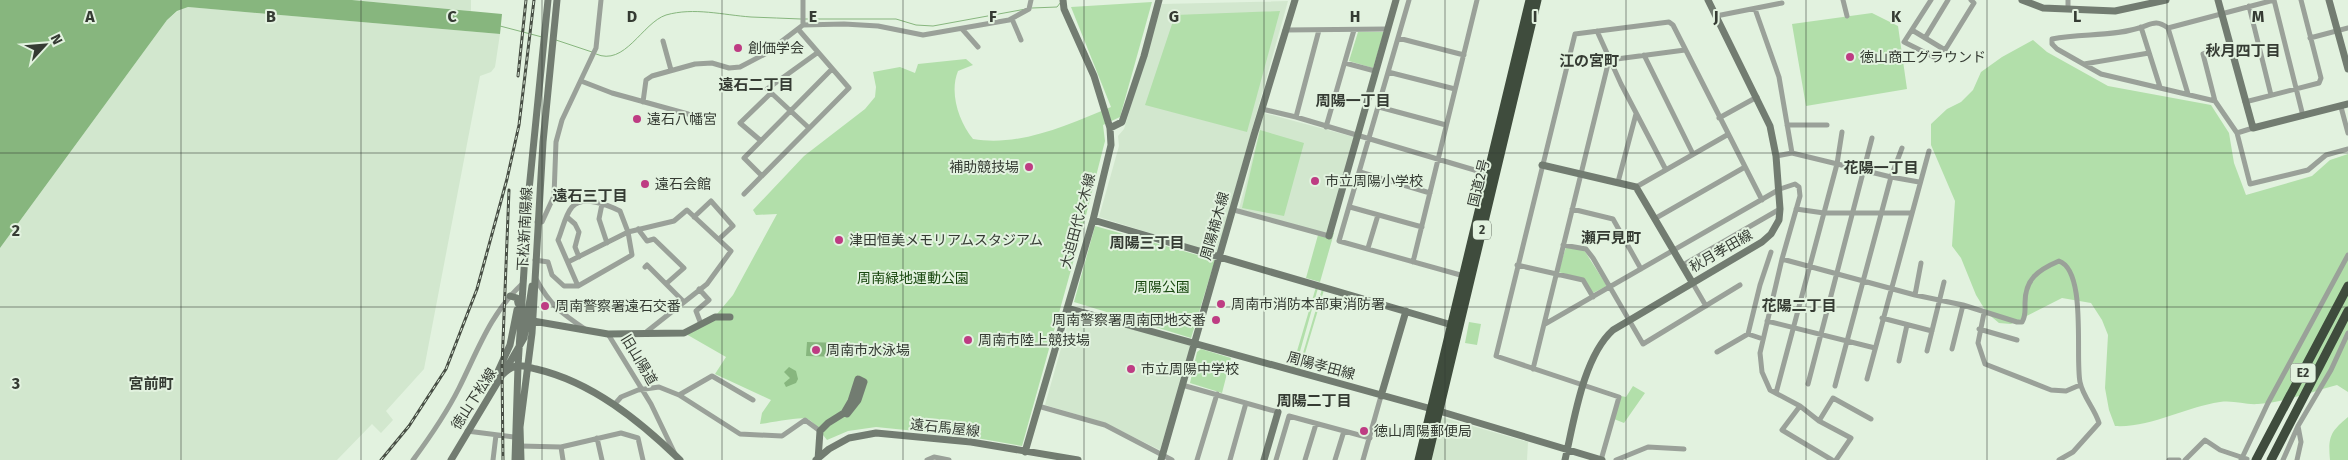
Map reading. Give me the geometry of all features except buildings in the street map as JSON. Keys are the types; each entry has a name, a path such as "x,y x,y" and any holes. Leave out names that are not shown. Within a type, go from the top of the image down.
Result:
{"highway":[{"name":"国道2号","path":"1427,460 1452,325 1530,0"},
{"name":"国道2号","path":"1419,460 1436,410 1538,0"},
{"name":"E2","path":"2246,459 2348,286"},
{"name":"E2","path":"2271,460 2348,311"}],"street":[{"name":"下松新南陽線","path":"515,460 514,437 520,350 519,300 548,0"},
{"name":"下松新南陽線","path":"521,460 520,446 533,321 542,142 557,0"},
{"path":"537,222 542,222 554,196 556,142 562,120 596,48 601,0"},
{"path":"744,194 849,88 817,53 800,27 803,0"},
{"path":"643,102 646,80 671,70 695,64 712,63 729,68 740,67 765,54 800,27 844,24 878,26 917,35 963,30 1012,19 1029,9 1031,0"},
{"name":"大迫田代々木線","path":"1025,452 1093,220 1111,145 1110,128 1094,76 1064,9 1063,0"},
{"path":"1110,128 1122,122 1144,56 1158,0"},
{"name":"周陽楠木線","path":"1162,458 1295,0"},
{"path":"1234,210 1329,236 1396,0"},
{"path":"1409,0 1339,241 1464,276"},
{"path":"1413,262 1477,0"},
{"name":"秋月孝田線","path":"1565,460 1583,386 1599,344 1613,330 1628,320 1762,242 1771,234 1779,220 1780,188 1770,126 1708,0"},
{"path":"1843,0 1847,16"},
{"path":"1931,0 1904,42 1938,60"},
{"path":"1925,38 1948,0"},
{"path":"1912,30 1945,50 1974,4 1971,0"},
{"path":"2022,0 2042,8 2115,11 2166,0"},
{"path":"2068,0 2068,9"},
{"path":"2218,0 2229,46 2253,128"},
{"path":"2215,101 2100,74 2057,49 2052,44 2052,39 2119,34 2142,28 2155,22 2168,28 2274,0 2303,116"},
{"path":"2245,102 2319,83 2321,78 2301,0"},
{"path":"2329,0 2337,32 2345,49 2348,69"},
{"path":"1716,16 1782,3"},
{"path":"2249,6 2271,95"},
{"path":"1755,9 1779,77 1792,153"},
{"path":"1012,19 1021,40"},
{"path":"1602,460 1619,397 1496,356 1517,265 1576,34 1669,22 1762,200"},
{"path":"2142,28 2160,88"},
{"path":"2168,28 2188,94"},
{"path":"2310,38 2348,28"},
{"path":"1285,30 1387,29"},
{"path":"963,30 978,47"},
{"path":"1296,117 1319,30"},
{"path":"1326,127 1354,30"},
{"path":"1597,32 1609,60 1666,170"},
{"path":"1398,38 1464,56"},
{"path":"663,41 671,70"},
{"path":"2229,46 2203,54 2215,101 2237,133 2250,184 2308,170 2326,155 2348,149"},
{"path":"1609,60 1685,50"},
{"path":"809,128 767,89 817,53"},
{"path":"2084,64 2149,53"},
{"path":"1644,55 1693,154"},
{"path":"1532,369 1545,324 1609,60"},
{"path":"1345,63 1375,71"},
{"path":"762,176 744,158 789,110 831,70"},
{"path":"1388,72 1455,89"},
{"path":"581,81 643,102 688,114"},
{"path":"760,140 740,122 771,93"},
{"path":"1719,118 1757,97"},
{"path":"2237,133 2345,106 2348,134"},
{"path":"1379,107 1446,125"},
{"path":"1262,109 1296,117 1488,174"},
{"path":"1618,182 1636,113"},
{"path":"1787,124 1827,125"},
{"path":"1776,393 1837,164 1842,132"},
{"path":"1636,187 1727,135"},
{"path":"1808,384 1872,138"},
{"path":"542,142 556,142"},
{"path":"1835,386 1891,177 1902,148"},
{"path":"1866,379 1910,213 1929,152"},
{"path":"1776,156 1792,153 1919,182"},
{"path":"1542,165 1636,187 1656,218 1706,306"},
{"path":"1656,218 1745,167"},
{"path":"1360,172 1430,193"},
{"path":"1545,324 1780,188 1795,184 1799,187 1796,209 1767,321 1760,359 1762,372 1770,390 1800,406 1819,421 1851,438 1836,460"},
{"path":"535,260 548,262 552,275 564,286 578,286 632,254 628,232 620,211 602,204 580,201 571,208 558,240 578,286"},
{"path":"694,216 711,201 733,226 719,239"},
{"path":"602,204 599,219 607,243"},
{"path":"1350,207 1422,227"},
{"path":"1683,265 1780,209"},
{"path":"1796,209 1824,213 1910,213"},
{"path":"568,262 628,232 674,221 687,210 719,239 731,251 707,284 645,333"},
{"path":"1572,210 1613,219 1641,269"},
{"path":"1368,248 1378,215"},
{"path":"567,218 575,224 580,232 574,248 578,257"},
{"path":"1093,220 1452,325"},
{"path":"638,230 647,240 654,239 684,268 667,283"},
{"path":"1563,245 1586,249 1643,344 1740,285"},
{"path":"1717,352 1748,334 1760,285 1771,252"},
{"path":"2185,460 2205,440 2220,450 2246,459 2268,403 2348,255"},
{"path":"1782,259 2022,322 2025,317 2026,291 2030,281 2051,264 2060,261 2064,263 2071,272 2077,299 2080,385 2099,423 2073,452 2060,460"},
{"path":"1916,295 1921,263"},
{"path":"645,267 647,265 684,302"},
{"path":"1517,265 1583,280 1593,297"},
{"path":"502,375 520,350 524,338 529,293 535,276"},
{"name":"旧山陽道","path":"535,276 543,292 563,316 586,330 608,334 642,389 678,459"},
{"path":"1927,351 1938,300 1944,282"},
{"path":"413,460 446,411 482,336 510,296 522,284"},
{"path":"700,289 709,300 696,311 702,324"},
{"path":"473,422 510,344 519,300 510,296"},
{"path":"1952,349 1963,305"},
{"name":"周陽孝田線","path":"1067,308 1436,410 1602,460"},
{"path":"1364,460 1406,311"},
{"path":"1984,313 1980,329 1979,351 1985,364 2051,390 2066,391 2080,385"},
{"path":"608,334 684,333 715,317 730,317"},
{"path":"1882,318 1932,331"},
{"path":"533,321 586,330"},
{"path":"1767,321 1875,348"},
{"path":"1899,361 1907,326"},
{"path":"1980,329 2017,340"},
{"path":"2283,460 2298,426 2331,370 2348,333"},
{"path":"1748,334 1763,339"},
{"name":"徳山下松線","path":"451,460 502,375 509,368 518,366 528,367"},
{"path":"528,367 559,375 614,405 678,459"},
{"path":"680,395 712,376 753,400"},
{"path":"1182,385 1278,412 1264,460"},
{"path":"614,405 621,397 642,389 658,387 680,395 740,434 765,437 782,436 805,420 820,431"},
{"path":"1197,460 1217,394"},
{"path":"1819,421 1833,398 1871,419"},
{"path":"1230,460 1246,403"},
{"path":"1038,406 1105,425 1162,458 1172,460"},
{"path":"1800,406 1782,430 1832,460"},
{"path":"817,459 820,431 828,423 844,413"},
{"path":"1276,460 1289,416 1370,438"},
{"path":"1305,460 1316,424"},
{"path":"2297,460 2301,442 2298,426"},
{"path":"467,431 514,437"},
{"path":"1335,460 1344,431"},
{"name":"遠石馬屋線","path":"817,459 849,438 876,433 971,442 1078,460"},
{"path":"520,446 561,447 620,434 638,438 643,460"},
{"path":"494,460 496,435"},
{"path":"597,438 602,460"},
{"path":"1616,460 1648,446 1684,449"},
{"path":"561,447 563,460"},
{"path":"928,460 934,457 949,460"},
{"path":"2169,460 2179,460"}],"shaded area":[{"path":"0,0 352,0 502,14 500,34 188,7 177,11 167,20 0,248"},
{"path":"353,0 471,0 471,11"},
{"path":"1288,1 1217,254 1099,217 1119,146 1118,136 1124,129 1162,4"},
{"path":"188,7 500,34 495,67 491,72 480,76 424,369 386,411 393,420 381,433 372,424 337,460 0,460 0,248 167,20 178,11"},
{"path":"1264,113 1354,137 1327,235 1239,209"},
{"path":"1071,313 1192,345 1160,450 1103,422 1045,405"},
{"path":"807,342 841,343 841,357 806,356"},
{"path":"789,367 796,371 798,379 796,383 786,387 784,383 790,378 784,372"},
{"path":"1441,417 1528,442 1527,460 1430,460"}],"green space":[{"name":"周南緑地運動公園","path":"1152,2 1120,117 1103,125 1105,141 1022,446 965,436 876,427 848,431 827,440 816,426 804,418 760,424 762,413 771,400 715,374 726,357 686,334 717,314 733,295 777,214 756,215 753,210 804,156 865,109 875,97 876,87 873,72 900,67 915,73 918,64 966,59 973,65 958,71 955,80 955,98 963,124 973,139 1008,140 1044,133 1111,107 1071,7"},
{"path":"1280,11 1247,132 1145,105 1175,15"},
{"name":"徳山商工グラウンド","path":"1872,13 1898,26 1907,89 1806,106 1792,24"},
{"path":"1358,32 1384,32 1373,68 1349,61"},
{"path":"2033,40 2047,52 2108,86 2211,105 2229,133 2234,163 2246,195 2312,176 2330,160 2348,154 2348,392 2337,385 2268,403 2220,402 2142,424 2115,426 2109,410 2105,388 2108,335 2102,320 2091,303 2062,298 2011,324 1999,323 1987,313 1976,295 1961,258 1952,246 1955,201 1931,145 1931,124 1947,109 1961,102 1973,90 1981,72 2002,57"},
{"path":"1260,130 1304,143 1284,216 1242,208"},
{"name":"周陽公園","path":"1095,226 1215,260 1191,338 1074,302"},
{"path":"1334,233 1320,282 1306,278 1318,235"},
{"path":"1566,247 1584,250 1607,286 1593,293 1582,278 1558,272"},
{"path":"1316,287 1318,288 1295,369 1292,368"},
{"path":"1322,289 1324,290 1300,370 1298,370"},
{"path":"1469,322 1481,324 1477,345 1465,343"},
{"path":"1201,349 1231,358 1222,393 1190,383 1197,352"},
{"path":"1633,386 1645,393 1624,423 1614,419 1621,396 1626,397"},
{"path":"2348,417 2348,460 2330,460 2330,440 2337,427"}],"waterway":[{"path":"1032,8 1057,7 1061,2"},
{"path":"805,19 896,19 916,25 933,26 1026,9"},
{"path":"596,54 616,55 657,20 666,15 677,13 708,12 751,17 801,19"},
{"path":"500,26 542,37"},
{"path":"556,40 592,52"}],"railway":[{"path":"518,76 526,0"},
{"path":"381,460 409,426 446,369 477,289 507,179 519,125 534,0"},
{"path":"503,460 502,366 509,190"}],"place":[{"name":"創価学会","path":"738,48"},
{"name":"徳山商工グラウンド","path":"1850,57"},
{"name":"遠石八幡宮","path":"637,119"},
{"name":"補助競技場","path":"1029,167"},
{"name":"市立周陽小学校","path":"1315,181"},
{"name":"遠石会館","path":"645,184"},
{"name":"津田恒美メモリアムスタジアム","path":"839,240"},
{"name":"周南市消防本部東消防署","path":"1221,304"},
{"name":"周南警察署遠石交番","path":"545,306"},
{"name":"周南警察署周南団地交番","path":"1216,320"},
{"name":"周南市陸上競技場","path":"968,340"},
{"name":"周南市水泳場","path":"816,350"},
{"name":"市立周陽中学校","path":"1131,369"},
{"name":"徳山周陽郵便局","path":"1364,431"}],"district":[{"name":"秋月四丁目","path":"2243,51"},
{"name":"江の宮町","path":"1589,61"},
{"name":"遠石二丁目","path":"756,85"},
{"name":"周陽一丁目","path":"1353,101"},
{"name":"花陽一丁目","path":"1881,168"},
{"name":"遠石三丁目","path":"590,196"},
{"name":"瀬戸見町","path":"1611,238"},
{"name":"周陽三丁目","path":"1147,243"},
{"name":"花陽二丁目","path":"1799,306"},
{"name":"宮前町","path":"151,384"},
{"name":"周陽二丁目","path":"1314,401"}]}
